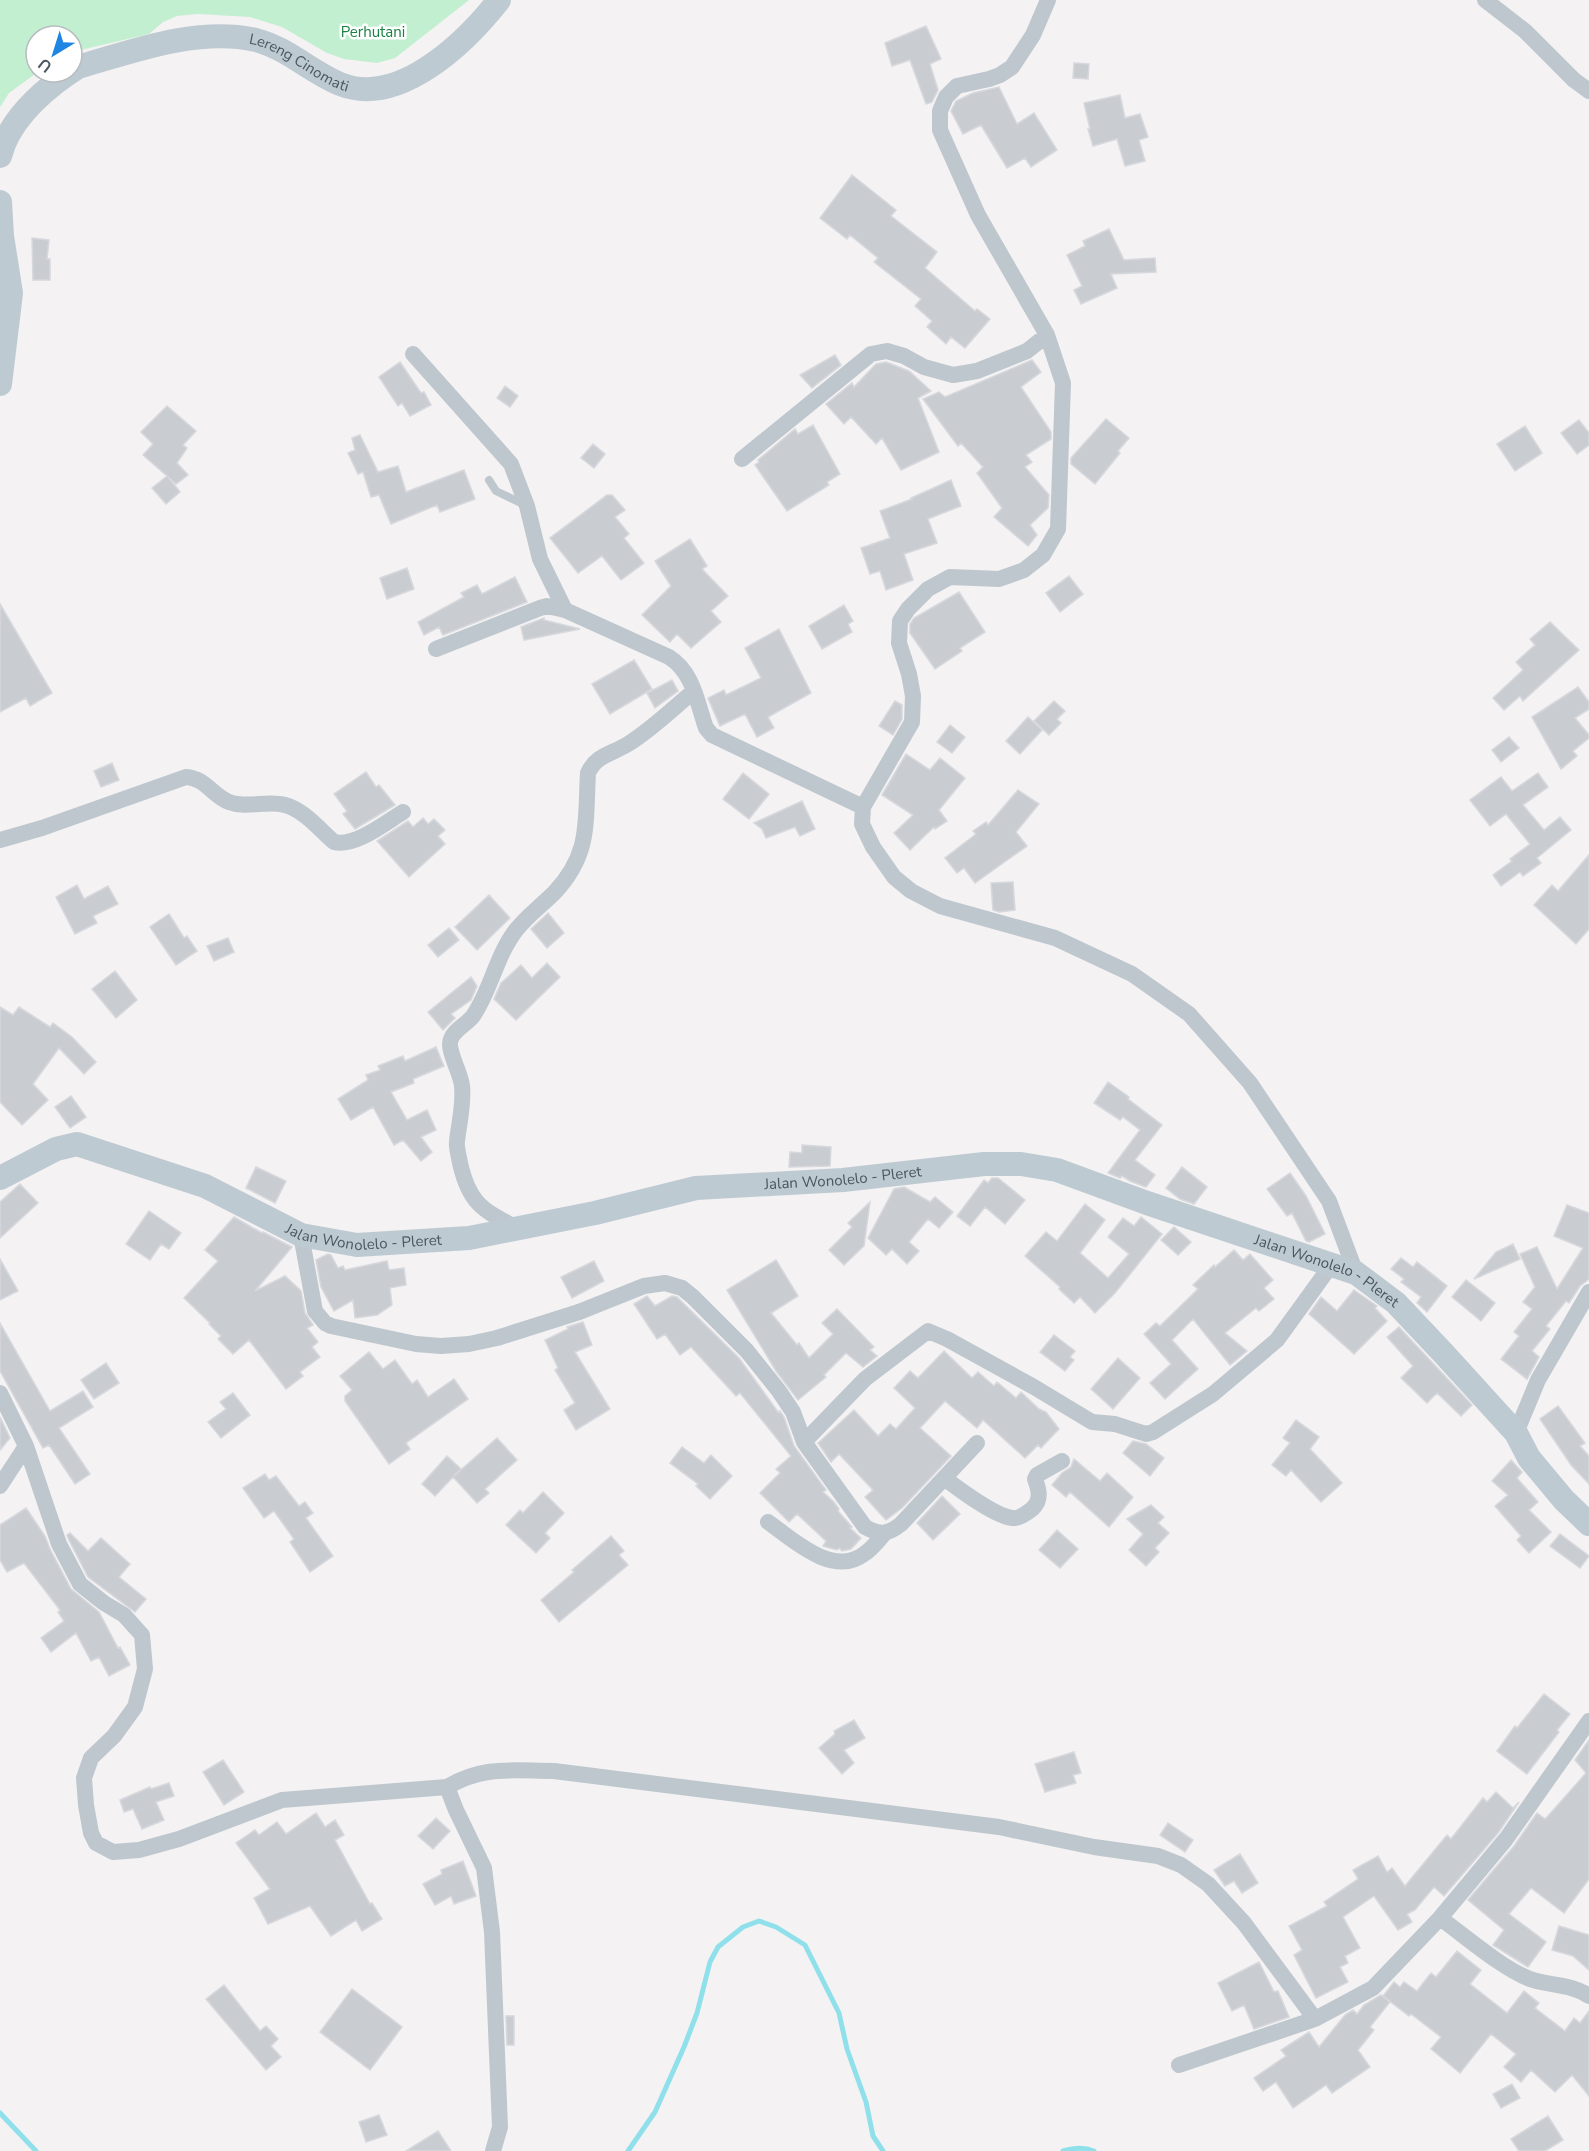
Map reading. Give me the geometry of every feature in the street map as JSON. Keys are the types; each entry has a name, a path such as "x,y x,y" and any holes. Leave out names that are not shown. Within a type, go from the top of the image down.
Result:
{"main road":[{"name":"Lereng Cinomati","path":"84,65 150,46 216,35 255,40 276,47 342,84 366,89 389,86 410,79 440,59 499,0"},
{"name":"Lereng Cinomati","path":"0,156 3,143 22,114 53,84"},
{"path":"0,202 2,236 11,293 0,384"},
{"name":"Jalan Wonolelo - Pleret","path":"0,1178 56,1149 77,1144 205,1186 301,1235 357,1245 469,1238 595,1213 696,1188 843,1180 984,1164 1022,1164 1057,1170 1147,1203 1356,1272 1396,1303 1516,1432 1529,1458 1564,1500 1589,1524"}],"street":[{"path":"1048,0 1033,35 1012,67 989,79 957,86 946,98 940,111 940,130 978,215 1047,335 1063,383 1058,529 1043,555 1024,570 999,579 950,577 928,589 908,609 900,621 899,643 913,696 912,722 863,807 862,824 873,847 894,876 911,891 940,906 1055,938 1132,974 1189,1014 1250,1083 1329,1201 1356,1272"},
{"path":"1485,0 1525,31 1574,80 1589,91"},
{"path":"742,459 871,354 887,351 904,356 924,367 953,375 977,371 1027,351 1047,335"},
{"path":"413,354 511,464 527,506 540,559 565,610"},
{"path":"436,649 540,608 547,606 565,610 669,657 682,666 688,674 706,728 712,735 863,807"},
{"path":"517,1228 488,1213 473,1198 464,1178 456,1144 462,1087 455,1059 449,1048 451,1037 473,1017 515,931 555,892 574,869 585,839 588,773 591,766 596,759 628,744 693,692"},
{"path":"0,840 42,828 186,777 201,781 222,799 234,804 278,804 290,807 334,842 355,840 403,812"},
{"path":"301,1235 315,1311 325,1323 416,1344 441,1346 469,1344 497,1338 579,1312 644,1286 665,1283 682,1288 747,1351 779,1391 793,1412 804,1442 865,1527 876,1533 885,1534"},
{"path":"804,1442 865,1378 927,1331 947,1339 1092,1422 1115,1424 1146,1434 1153,1432 1213,1394 1276,1340 1332,1264"},
{"path":"1516,1432 1538,1380 1589,1292"},
{"path":"0,1393 26,1446 59,1544 81,1584 104,1603 124,1615 142,1635 145,1669 135,1707 114,1736 92,1758 84,1778 91,1833 96,1843 113,1852 139,1850 179,1839 282,1800 447,1787 464,1777 489,1770 554,1771 999,1827 1094,1847 1158,1856 1181,1865 1208,1884 1244,1923 1315,2019"},
{"path":"768,1522 811,1552 845,1562 863,1555 885,1534 901,1524 977,1443"},
{"path":"0,1486 26,1446"},
{"path":"944,1478 968,1496 1006,1517 1015,1519 1030,1511 1039,1500 1035,1479 1037,1475 1062,1461"},
{"path":"1179,2065 1315,2019 1372,1988 1440,1918 1506,1839 1589,1721"},
{"path":"447,1787 484,1868 492,1932 500,2127 493,2151"},
{"path":"1440,1918 1512,1970 1531,1980 1581,1990 1589,1996"}],"lane":[{"path":"489,480 496,491 527,506"}],"green space":[{"name":"Perhutani","path":"0,0 469,0 395,58 377,63 344,59 327,53 282,27 250,17 198,14 177,16 163,22 149,34 84,49 84,24 24,24 24,82 9,93 0,107"}],"building":[{"path":"926,26 941,59 930,64 938,90 932,102 926,104 910,60 892,66 885,43"},
{"path":"1074,63 1089,64 1088,79 1073,78"},
{"path":"999,87 1017,124 1034,113 1057,150 1031,167 1025,158 1007,168 981,125 963,134 951,111 956,101 973,93"},
{"path":"1120,95 1125,118 1140,114 1148,137 1139,140 1145,161 1125,166 1117,139 1093,146 1084,103"},
{"path":"852,175 896,210 891,216 937,252 925,268 975,311 977,309 990,319 965,348 951,337 946,344 927,327 932,321 915,306 921,299 874,262 878,258 850,235 847,239 820,218"},
{"path":"1109,229 1124,260 1155,258 1156,272 1111,274 1117,288 1081,304 1074,290 1082,286 1067,255 1085,246 1083,241"},
{"path":"32,238 49,240 47,259 50,259 50,280 33,280"},
{"path":"835,355 841,365 812,388 800,375"},
{"path":"1032,360 1041,372 1021,387 1051,432 1051,439 1026,455 1032,462 1025,467 1049,495 1048,508 1030,525 1037,535 1028,546 994,517 1002,508 977,473 983,467 961,443 958,446 923,399 939,392 945,397"},
{"path":"400,362 421,393 424,392 431,405 410,416 402,403 398,406 379,377"},
{"path":"886,362 909,371 931,391 918,398 939,452 901,470 882,438 876,444 851,417 844,424 826,404 852,383 854,387 876,364"},
{"path":"505,386 518,396 510,407 497,398"},
{"path":"167,406 196,431 183,445 187,448 177,463 188,475 176,484 168,477 180,492 166,504 152,488 167,476 143,455 153,444 141,432"},
{"path":"1106,419 1129,438 1095,484 1071,464 1071,458"},
{"path":"1579,420 1589,433 1589,445 1577,454 1561,433"},
{"path":"813,425 840,474 827,482 829,485 787,511 755,465 795,429 798,434"},
{"path":"1525,426 1542,453 1515,471 1497,444"},
{"path":"360,435 378,472 398,466 406,492 464,470 475,499 440,512 437,505 391,524 379,495 371,497 363,472 358,474 348,453 355,450 352,438"},
{"path":"593,444 605,454 594,468 581,458"},
{"path":"951,480 961,506 928,519 937,543 904,554 913,580 886,590 880,571 870,574 861,548 890,538 880,511 912,499"},
{"path":"607,495 612,495 625,510 615,517 629,534 624,538 644,563 621,580 602,556 578,573 550,538"},
{"path":"690,539 707,566 702,569 728,596 711,611 721,622 691,648 677,634 670,642 642,615 671,586 655,561"},
{"path":"407,568 414,589 387,599 380,578"},
{"path":"1069,576 1083,594 1060,612 1046,593"},
{"path":"515,577 527,602 443,635 439,627 424,635 418,622 464,597 461,593 477,585 482,594"},
{"path":"959,592 985,632 960,648 962,651 935,669 910,633 910,624 914,618"},
{"path":"0,604 52,693 30,706 26,698 0,712"},
{"path":"844,605 853,621 848,624 852,632 822,649 809,626"},
{"path":"544,618 544,620 580,629 524,640 521,627"},
{"path":"1550,622 1579,650 1523,701 1520,696 1504,710 1493,698 1523,670 1516,662 1535,645 1530,639"},
{"path":"779,629 811,693 768,717 774,728 757,737 745,714 720,726 708,698 724,690 726,695 761,678 745,648"},
{"path":"634,660 652,689 610,714 592,684"},
{"path":"672,680 678,691 655,708 647,693"},
{"path":"1578,687 1589,702 1589,709 1575,718 1589,738 1573,751 1577,756 1561,769 1532,717"},
{"path":"895,701 902,705 902,719 893,735 879,726"},
{"path":"1054,701 1065,711 1057,719 1061,723 1049,735 1034,721"},
{"path":"1028,717 1042,730 1020,754 1006,741"},
{"path":"950,725 965,737 952,753 937,742"},
{"path":"1509,737 1519,748 1501,762 1492,750"},
{"path":"906,754 930,770 940,758 965,778 939,810 947,821 935,829 934,827 910,850 894,833 913,815 882,795"},
{"path":"112,763 119,780 101,787 94,771"},
{"path":"366,772 376,787 379,785 395,805 355,829 343,814 347,811 334,794"},
{"path":"743,773 769,794 749,819 723,799"},
{"path":"1538,773 1548,787 1523,805 1544,830 1560,817 1571,830 1537,858 1541,863 1523,876 1520,872 1501,886 1493,875 1530,844 1506,814 1490,826 1470,800 1501,777 1512,791"},
{"path":"1018,790 1039,804 1016,832 1027,846 975,883 964,868 957,873 945,858 976,834 973,831 986,822 988,825"},
{"path":"802,801 815,829 800,836 795,827 766,838 762,829 754,823"},
{"path":"423,818 428,824 434,819 445,830 438,836 445,844 409,877 377,841 408,821 413,827"},
{"path":"1589,855 1589,929 1576,944 1534,905 1552,885 1558,891"},
{"path":"1013,882 1015,910 999,912 993,910 991,883"},
{"path":"77,885 84,899 108,886 118,904 93,916 97,923 75,934 56,897"},
{"path":"489,895 510,918 477,950 455,927"},
{"path":"548,913 564,933 547,948 531,929"},
{"path":"169,914 184,938 187,936 197,951 176,965 150,927"},
{"path":"449,928 459,940 438,957 428,945"},
{"path":"228,938 234,952 214,961 207,946"},
{"path":"547,963 560,977 516,1020 494,999 501,983 521,965 532,978"},
{"path":"115,971 137,1000 116,1018 92,989"},
{"path":"471,977 477,986 471,1000 451,1014 455,1018 443,1030 428,1012"},
{"path":"0,1007 13,1015 19,1007 50,1027 53,1023 72,1037 96,1062 84,1074 59,1048 33,1084 48,1100 22,1125 0,1102"},
{"path":"436,1047 444,1066 413,1079 414,1083 391,1092 407,1120 427,1110 436,1130 421,1137 432,1152 421,1161 403,1140 394,1145 373,1107 351,1120 338,1099 368,1080 366,1075 380,1070 378,1066 403,1056 405,1061"},
{"path":"1108,1082 1162,1125 1135,1160 1155,1175 1146,1187 1122,1176 1120,1178 1108,1173 1140,1130 1123,1117 1120,1120 1094,1103"},
{"path":"71,1096 86,1117 70,1128 55,1107"},
{"path":"802,1145 831,1147 830,1166 789,1167 790,1152 802,1153"},
{"path":"256,1167 286,1181 275,1203 246,1188"},
{"path":"1182,1167 1207,1187 1194,1204 1180,1199 1166,1188"},
{"path":"1290,1173 1306,1196 1325,1234 1309,1242 1306,1241 1292,1213 1287,1216 1267,1189"},
{"path":"992,1178 998,1178 1025,1200 1005,1224 985,1207 970,1226 957,1216 984,1180 988,1183"},
{"path":"20,1184 38,1203 0,1238 0,1202"},
{"path":"904,1187 930,1202 935,1197 953,1212 939,1228 928,1219 909,1242 919,1251 907,1264 892,1249 886,1255 868,1238 894,1189"},
{"path":"870,1202 864,1246 844,1265 829,1250 852,1227 848,1223"},
{"path":"1085,1204 1105,1220 1080,1253 1108,1278 1129,1254 1108,1237 1123,1218 1134,1226 1141,1217 1162,1234 1115,1293 1095,1313 1080,1297 1074,1303 1059,1289 1060,1287 1025,1256 1046,1232 1057,1241"},
{"path":"1567,1205 1589,1213 1589,1279 1580,1286 1569,1303 1566,1301 1546,1326 1550,1329 1532,1351 1539,1357 1527,1379 1501,1359 1519,1336 1514,1332 1532,1309 1523,1302 1535,1287 1520,1254 1537,1247 1557,1289 1583,1248 1554,1236"},
{"path":"149,1211 181,1233 169,1249 161,1244 150,1260 126,1244"},
{"path":"234,1217 292,1247 255,1291 285,1276 301,1291 305,1313 313,1325 307,1328 318,1342 312,1347 320,1357 300,1372 303,1376 286,1389 249,1340 233,1354 218,1339 221,1336 210,1323 184,1298 218,1261 205,1250"},
{"path":"1174,1227 1191,1242 1178,1255 1161,1240"},
{"path":"1513,1244 1520,1259 1474,1279 1496,1252"},
{"path":"1234,1250 1243,1260 1250,1254 1273,1280 1264,1288 1274,1299 1259,1311 1256,1308 1225,1333 1247,1351 1230,1365 1193,1319 1172,1340 1198,1369 1165,1399 1150,1383 1171,1364 1144,1334 1156,1323 1160,1326 1198,1289 1193,1285"},
{"path":"328,1254 331,1255 338,1268 343,1266 345,1270 387,1261 389,1270 404,1268 406,1285 390,1288 392,1305 377,1315 355,1318 353,1300 334,1311 321,1287 316,1260"},
{"path":"1401,1258 1413,1267 1417,1262 1447,1286 1427,1312 1417,1303 1421,1297 1401,1282 1404,1279 1391,1269"},
{"path":"0,1259 18,1291 0,1300"},
{"path":"776,1260 798,1296 771,1313 797,1345 799,1343 809,1358 833,1334 822,1323 837,1309 874,1347 870,1350 877,1356 863,1367 846,1353 824,1375 826,1377 798,1400 776,1371 727,1290"},
{"path":"594,1261 604,1281 572,1298 561,1277"},
{"path":"1466,1280 1495,1303 1481,1321 1452,1297"},
{"path":"1354,1290 1377,1306 1375,1308 1387,1321 1354,1354 1309,1314 1321,1297 1337,1311"},
{"path":"647,1296 655,1306 672,1296 677,1297 739,1358 784,1417 794,1446 826,1490 823,1492 834,1502 838,1511 852,1527 850,1528 861,1538 851,1549 842,1551 839,1548 837,1550 823,1546 826,1541 797,1514 789,1522 760,1493 780,1473 776,1469 791,1456 740,1393 736,1396 691,1347 680,1355 665,1334 657,1339 634,1304"},
{"path":"583,1322 592,1345 575,1352 610,1409 576,1430 564,1410 575,1403 555,1370 558,1368 545,1340 568,1329 567,1327"},
{"path":"0,1323 50,1411 83,1391 93,1407 59,1428 90,1474 75,1484 49,1445 43,1448 0,1371"},
{"path":"1399,1327 1472,1405 1461,1416 1437,1393 1427,1403 1401,1378 1413,1366 1387,1337"},
{"path":"1054,1335 1075,1351 1070,1357 1074,1360 1065,1371 1040,1352"},
{"path":"944,1351 972,1378 978,1372 994,1386 997,1382 1016,1398 1021,1392 1039,1409 1046,1412 1059,1429 1041,1448 1038,1445 1025,1458 983,1420 977,1428 945,1401 920,1428 951,1456 902,1508 886,1520 865,1497 873,1490 839,1454 831,1462 818,1443 854,1410 878,1436 890,1424 896,1429 915,1408 894,1388 910,1371 918,1378"},
{"path":"369,1352 383,1369 395,1360 412,1384 417,1380 428,1397 454,1379 468,1399 406,1443 410,1449 389,1464 345,1401 345,1396 352,1390 340,1376"},
{"path":"1118,1358 1140,1378 1113,1409 1091,1389"},
{"path":"106,1363 119,1383 94,1399 81,1380"},
{"path":"233,1393 250,1415 221,1438 208,1422 226,1409 220,1402"},
{"path":"1558,1406 1585,1443 1580,1446 1589,1456 1589,1484 1571,1465 1540,1419"},
{"path":"0,1417 10,1438 0,1450"},
{"path":"1296,1420 1319,1437 1310,1449 1342,1483 1321,1502 1291,1470 1286,1476 1272,1465 1290,1443 1283,1438"},
{"path":"497,1438 517,1460 485,1489 489,1493 477,1503 453,1477 435,1496 422,1484 447,1456 461,1469 454,1476"},
{"path":"1133,1441 1146,1444 1164,1458 1150,1476 1123,1453"},
{"path":"682,1447 704,1463 711,1455 732,1476 710,1499 696,1486 698,1484 670,1463"},
{"path":"1074,1459 1100,1481 1107,1473 1133,1497 1109,1527 1070,1492 1066,1497 1052,1485 1062,1473 1071,1467"},
{"path":"1511,1460 1522,1472 1517,1478 1538,1502 1529,1510 1551,1532 1529,1553 1517,1540 1521,1536 1495,1506 1508,1495 1492,1481"},
{"path":"265,1474 269,1480 276,1476 299,1506 305,1502 313,1513 306,1518 333,1556 310,1572 290,1542 294,1539 274,1511 264,1518 243,1488"},
{"path":"543,1492 564,1513 545,1533 550,1538 536,1553 506,1525 520,1510 523,1513"},
{"path":"942,1496 960,1514 933,1540 917,1523"},
{"path":"1151,1505 1164,1517 1158,1523 1169,1533 1155,1548 1159,1552 1146,1566 1129,1550 1143,1534 1127,1519"},
{"path":"26,1508 45,1536 71,1589 99,1612 130,1665 109,1676 99,1657 91,1661 76,1633 51,1652 41,1638 64,1621 58,1612 60,1610 24,1563 7,1572 0,1560 0,1525"},
{"path":"1057,1530 1078,1549 1060,1568 1039,1550"},
{"path":"70,1533 88,1551 101,1538 130,1564 119,1577 146,1599 135,1612 88,1577 69,1540 67,1535"},
{"path":"1560,1534 1589,1556 1580,1568 1550,1546"},
{"path":"611,1536 624,1551 619,1555 628,1565 559,1622 541,1600"},
{"path":"1544,1694 1570,1714 1527,1774 1497,1751 1515,1726 1517,1728"},
{"path":"854,1720 865,1738 844,1750 854,1763 842,1774 819,1748 835,1734 834,1731"},
{"path":"1589,1740 1589,1879 1564,1913 1531,1888 1509,1914 1546,1942 1528,1967 1493,1945 1504,1930 1468,1900 1514,1846 1537,1813 1545,1819 1586,1773 1575,1760"},
{"path":"1074,1752 1081,1773 1073,1775 1076,1783 1045,1792 1035,1764"},
{"path":"223,1760 244,1792 224,1805 203,1772"},
{"path":"169,1783 174,1796 156,1802 164,1820 142,1829 133,1809 124,1812 120,1800 150,1787 151,1789"},
{"path":"1496,1792 1513,1808 1519,1802 1498,1833 1444,1896 1434,1887 1415,1910 1407,1914 1412,1922 1398,1930 1374,1896 1343,1917 1360,1948 1345,1956 1348,1963 1340,1967 1348,1982 1316,1998 1294,1955 1302,1950 1289,1926 1327,1906 1324,1902 1358,1879 1353,1870 1378,1856 1387,1872 1392,1868 1405,1886 1447,1835 1451,1839 1483,1798 1487,1802"},
{"path":"316,1813 325,1827 335,1820 344,1835 335,1840 370,1904 372,1903 382,1919 362,1931 356,1920 331,1936 310,1906 268,1924 254,1898 270,1889 236,1843 255,1830 259,1835 277,1822 286,1834"},
{"path":"436,1818 450,1831 433,1849 418,1836"},
{"path":"1168,1823 1193,1840 1185,1852 1160,1835"},
{"path":"1240,1854 1258,1883 1242,1893 1234,1881 1225,1886 1214,1870"},
{"path":"463,1861 476,1896 454,1904 451,1896 435,1905 423,1884 442,1874 441,1870"},
{"path":"1559,1926 1589,1935 1589,1970 1573,1956 1552,1950"},
{"path":"1457,1951 1481,1970 1470,1984 1507,2013 1524,1991 1539,2003 1535,2008 1565,2031 1574,2018 1580,2023 1589,2011 1589,2096 1572,2075 1555,2092 1531,2070 1521,2082 1504,2067 1516,2054 1491,2034 1460,2073 1431,2049 1441,2037 1383,1996 1394,1982 1400,1987 1404,1982 1417,1991 1431,1973 1436,1977"},
{"path":"1259,1962 1274,1992 1278,1991 1289,2017 1254,2029 1244,2005 1232,2011 1218,1983"},
{"path":"224,1985 260,2031 266,2026 278,2039 271,2046 281,2057 266,2070 206,1999"},
{"path":"352,1989 402,2027 370,2070 320,2032"},
{"path":"1381,1995 1390,2002 1370,2027 1374,2030 1358,2050 1370,2067 1332,2093 1326,2085 1293,2108 1276,2082 1263,2091 1254,2078 1286,2056 1281,2050 1309,2032 1319,2047 1345,2015 1353,2010 1357,2014 1364,2005"},
{"path":"506,2016 514,2016 514,2045 507,2045"},
{"path":"1512,2084 1520,2098 1501,2108 1493,2094"},
{"path":"379,2115 387,2135 366,2142 359,2122"},
{"path":"1548,2116 1563,2140 1545,2151 1519,2151 1511,2139"},
{"path":"438,2131 451,2151 406,2151"}],"waterway":[{"path":"628,2151 655,2112 684,2047 697,2013 710,1962 718,1947 743,1927 759,1921 776,1927 805,1945 839,2013 847,2049 866,2102 873,2136 883,2151"},
{"path":"0,2113 36,2151"},
{"path":"1063,2151 1078,2148 1094,2151"}]}
